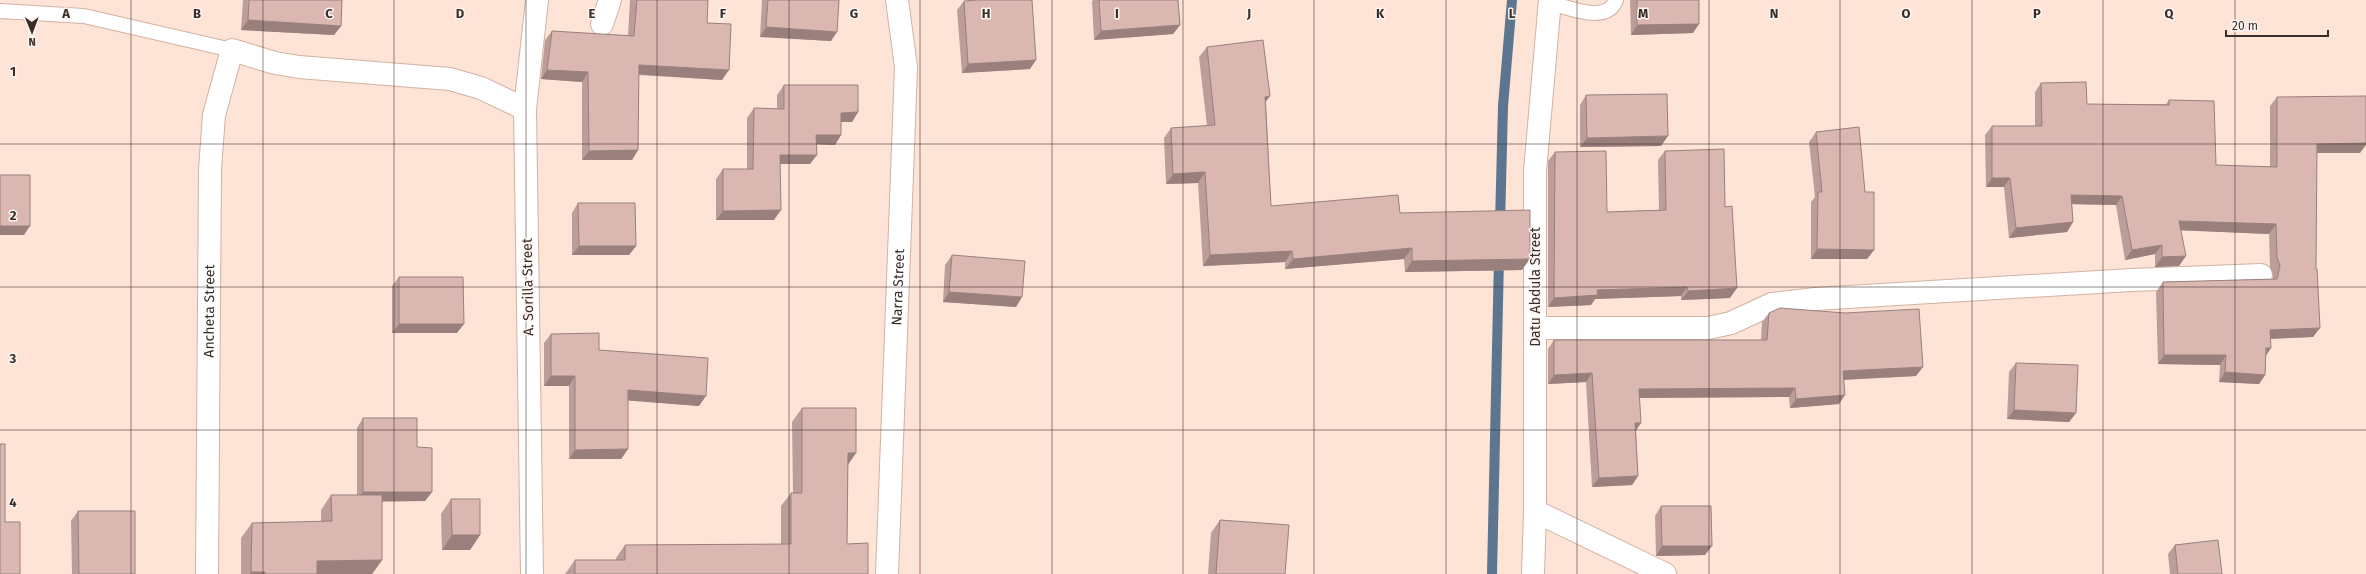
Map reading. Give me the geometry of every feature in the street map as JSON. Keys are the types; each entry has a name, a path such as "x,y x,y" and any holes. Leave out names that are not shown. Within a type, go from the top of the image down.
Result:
{"street":[{"name":"A. Sorilla Street","path":"532,574 525,110 537,0"},
{"path":"602,24 610,0"},
{"name":"Narra Street","path":"887,574 906,67 897,0"},
{"name":"Datu Abdula Street","path":"1533,574 1535,511 1535,171 1550,1"},
{"path":"232,50 275,63 299,67 450,79 481,88 525,110"},
{"name":"Ancheta Street","path":"207,574 210,169 214,116 232,50"},
{"path":"1535,328 1708,328 1731,323 1772,304 1815,299 2131,280 2261,275"},
{"path":"1535,511 1665,574"}],"lane":[{"path":"1550,1 1598,14 1608,11 1616,0"},
{"path":"0,11 84,16 232,50"}],"building":[{"path":"249,0 342,0 341,26 248,20"},
{"path":"637,0 708,0 707,23 731,24 729,70 639,65 638,150 589,151 588,72 547,70 552,31 634,36"},
{"path":"768,0 839,0 837,32 766,27"},
{"path":"1032,0 1036,60 968,64 964,1"},
{"path":"1099,0 1178,0 1180,25 1101,31"},
{"path":"1637,0 1699,0 1699,24 1637,25"},
{"path":"1263,40 1270,96 1265,97 1271,206 1398,195 1400,213 1530,210 1530,259 1412,261 1412,248 1293,259 1292,251 1210,255 1205,172 1173,174 1171,128 1215,125 1207,47"},
{"path":"2086,82 2087,104 2169,105 2169,100 2214,101 2216,165 2277,167 2277,97 2366,96 2366,143 2317,144 2316,269 2320,328 2270,330 2271,348 2266,348 2265,375 2225,372 2226,355 2164,355 2163,282 2277,279 2280,266 2277,257 2276,224 2179,221 2186,256 2162,257 2162,245 2132,250 2122,196 2071,195 2073,222 2016,228 2010,178 1992,178 1992,126 2042,126 2041,83"},
{"path":"784,85 858,85 858,112 841,113 841,135 816,135 817,155 780,155 781,210 723,211 723,169 753,169 754,108 784,109"},
{"path":"1667,94 1668,136 1587,138 1586,95"},
{"path":"1859,127 1865,192 1874,192 1874,250 1817,249 1818,192 1822,192 1816,132"},
{"path":"1724,149 1725,207 1732,206 1737,288 1688,291 1687,287 1597,290 1598,295 1554,298 1555,152 1606,151 1607,212 1666,210 1665,151"},
{"path":"0,175 30,175 30,226 0,226"},
{"path":"578,203 635,203 636,246 579,246"},
{"path":"952,255 1025,261 1022,297 949,292"},
{"path":"399,277 463,277 464,324 399,324"},
{"path":"1780,308 1845,313 1919,309 1923,367 1843,371 1845,395 1796,399 1795,388 1639,389 1641,423 1635,423 1638,476 1599,478 1592,373 1554,375 1554,340 1767,340 1769,313"},
{"path":"599,333 599,350 708,358 706,396 628,390 628,449 575,450 575,376 551,376 551,334"},
{"path":"2016,363 2078,365 2076,413 2014,410"},
{"path":"802,408 856,408 856,453 848,453 847,544 868,543 868,574 575,574 575,560 625,560 625,545 791,544 791,493 802,493"},
{"path":"363,418 417,418 417,447 432,448 432,492 363,492"},
{"path":"0,444 5,444 5,522 20,522 20,574 0,574"},
{"path":"331,495 382,495 382,560 317,561 317,574 265,574 265,572 251,572 252,523 332,521"},
{"path":"451,499 480,499 480,535 452,535"},
{"path":"1661,506 1711,506 1712,546 1662,546"},
{"path":"78,511 135,511 135,574 79,574"},
{"path":"1220,520 1289,525 1285,574 1216,574"},
{"path":"2218,540 2222,574 2178,574 2175,545"}],"waterway":[{"path":"1500,224 1503,106 1512,0"},
{"path":"1492,574 1499,258"}]}
